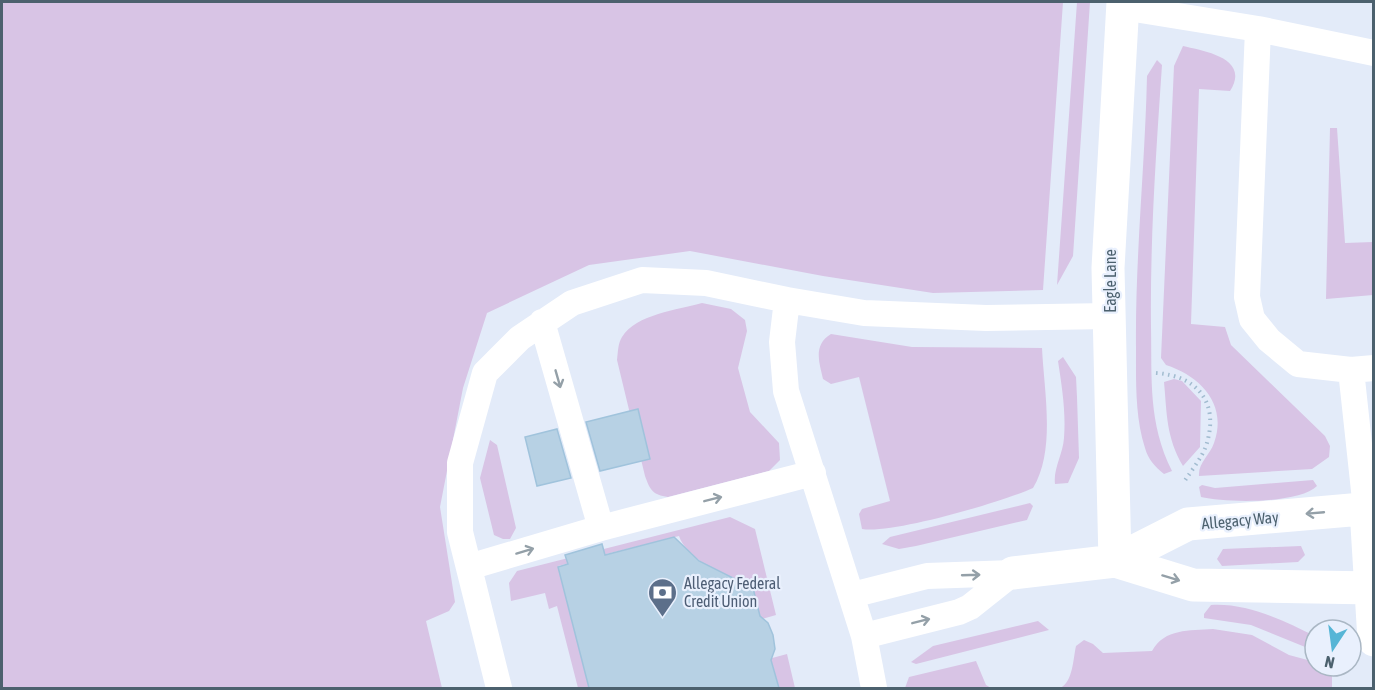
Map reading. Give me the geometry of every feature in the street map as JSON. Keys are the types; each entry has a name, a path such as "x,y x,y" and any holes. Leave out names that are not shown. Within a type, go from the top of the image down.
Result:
{"street":[{"name":"Eagle Lane","path":"1115,561 1109,245 1123,4"},
{"name":"Allegacy Way","path":"1012,573 1115,561 1188,524 1370,509"},
{"path":"1370,509 1374,640"},
{"name":"Allegacy Way","path":"1115,561 1193,585 1372,588"}],"lane":[{"path":"1123,4 1374,53"},
{"path":"1258,29 1247,297 1252,319 1269,340 1298,364 1362,369 1370,509"},
{"path":"499,688 460,532 460,463 485,372 520,338 572,303 642,280 706,284 864,313 986,318 1110,316"},
{"path":"786,300 782,342 786,391 852,595 864,636 874,688"},
{"path":"542,322 601,528"},
{"path":"469,567 601,528 813,473"},
{"path":"852,595 927,576 1012,573"},
{"path":"864,636 959,612 970,607 1012,573"}],"path":[{"path":"1156,373 1184,378 1196,385 1207,403 1206,446 1184,482"}],"shaded area":[{"path":"2,2 1063,2 1043,290 933,293 823,276 690,251 589,265 487,313 463,388 440,507 455,602 449,611 426,621 442,688 2,688"},
{"path":"1077,2 1090,2 1073,256 1057,285"},
{"path":"1183,46 1222,58 1230,64 1235,80 1230,91 1199,89 1191,324 1225,327 1231,345 1325,436 1330,446 1329,457 1312,469 1199,476 1200,467 1214,443 1217,429 1214,404 1200,384 1190,376 1166,365 1161,358 1174,66"},
{"path":"1157,60 1162,65 1152,229 1151,365 1155,418 1164,453 1172,471 1164,474 1152,462 1145,448 1139,424 1136,386 1137,280 1147,76"},
{"path":"1330,128 1337,128 1345,243 1373,242 1373,295 1326,299"},
{"path":"702,303 731,309 745,320 747,331 738,368 750,412 779,443 780,460 769,471 668,497 653,491 645,476 617,360 619,345 628,329 637,323 658,314"},
{"path":"831,334 912,347 1042,348 1046,438 1040,473 1033,488 998,501 922,522 897,527 862,529 859,514 862,509 890,501 859,377 831,384 823,379 819,354 825,338"},
{"path":"1063,357 1076,377 1079,458 1068,483 1055,484 1055,473 1064,438 1064,409 1058,361"},
{"path":"1174,379 1182,381 1201,401 1200,447 1183,466 1173,445 1167,415 1164,382"},
{"path":"490,440 497,445 516,528 510,539 494,535 480,478"},
{"path":"1313,480 1317,486 1308,492 1279,499 1244,501 1212,499 1201,497 1199,487 1202,485 1215,488"},
{"path":"1030,503 1033,506 1027,520 899,549 882,544 890,537"},
{"path":"730,517 755,529 776,615 751,622 759,611 751,580 732,578 709,567 690,552 679,536 558,566 589,688 578,688 557,606 549,609 545,593 511,601 509,583 517,571"},
{"path":"1301,546 1305,555 1298,562 1222,566 1217,559 1223,549"},
{"path":"1211,605 1225,605 1265,614 1303,630 1303,646 1251,625 1204,618 1204,614"},
{"path":"1038,621 1049,630 916,664 911,662 933,646"},
{"path":"1213,629 1252,635 1289,655 1303,659 1303,678 1332,678 1332,688 1060,688 1070,676 1076,646 1084,640 1103,653 1152,651 1157,644 1171,634"},
{"path":"787,654 795,688 779,688 773,666 761,661"},
{"path":"976,661 986,685 991,688 905,688 909,677"}],"building":[{"path":"638,409 650,459 600,471 586,422"},
{"path":"557,429 571,478 537,486 525,437"},
{"name":"Allegacy Federal Credit Union","path":"674,537 699,561 753,588 760,616 768,623 773,635 775,649 771,660 779,688 589,688 558,567 568,564 565,555 602,544 605,555"}],"place":[{"name":"Allegacy Federal Credit Union","path":"663,618"}]}
